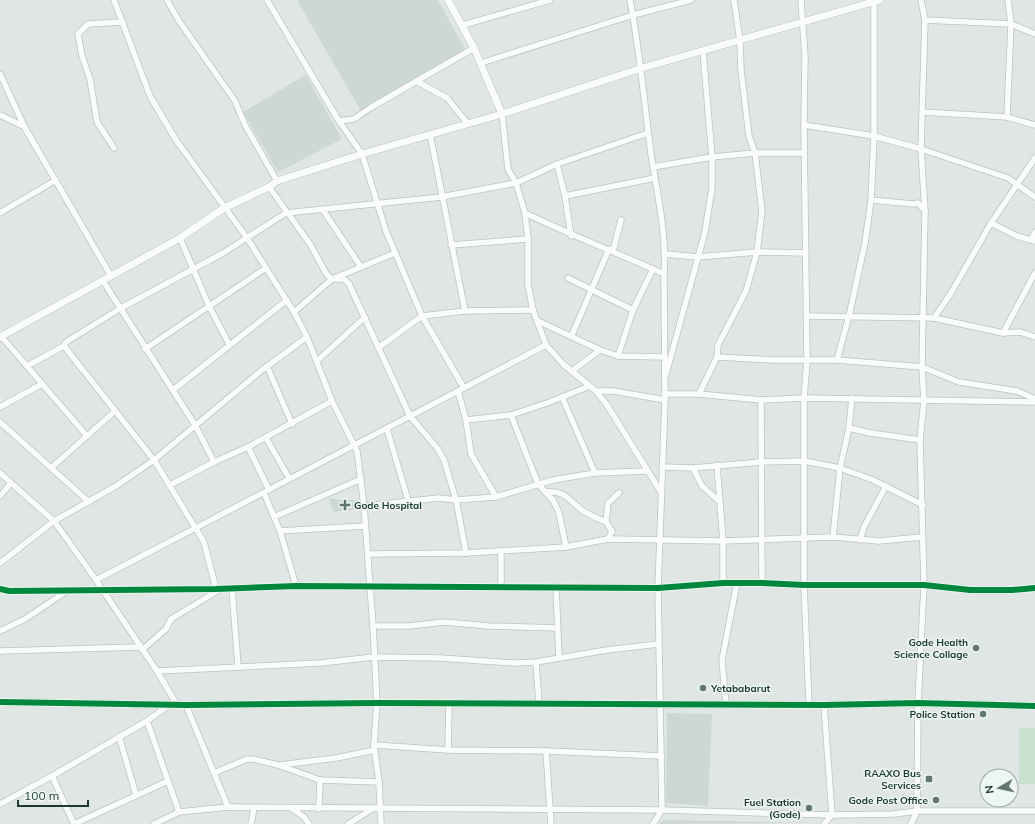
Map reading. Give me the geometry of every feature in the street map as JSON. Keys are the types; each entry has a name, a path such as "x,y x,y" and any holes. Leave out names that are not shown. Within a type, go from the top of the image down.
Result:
{"street":[{"path":"114,0 150,96 176,140 247,238 294,312 307,337 332,401 359,455 373,626 377,703 375,747 379,782 381,824"},
{"path":"167,0 179,21 236,102 245,124 278,181"},
{"path":"267,0 339,121 362,154 377,205 422,316 464,388"},
{"path":"448,0 463,25 474,48 502,114 507,165 516,183 525,213 528,239 528,285 533,310 546,345 552,353 572,372 596,391 607,405 661,494"},
{"path":"463,25 550,0"},
{"path":"630,0 642,68 648,133 665,254 664,397 658,588 662,810 653,824"},
{"path":"481,63 633,15 691,0"},
{"path":"699,394 717,357 718,345 746,291 757,252 762,211 755,153 749,136 741,70 740,41 734,0"},
{"path":"801,0 804,21 804,153 807,316 807,361 804,398 804,585 809,704"},
{"path":"912,824 917,811 918,703 924,585 922,537 923,504 920,440 924,400 922,367 925,211 921,149 925,20 921,0"},
{"path":"1007,117 1011,24 1008,0"},
{"path":"87,436 1,337 180,238 224,208 269,187 278,181 362,154 502,114 642,68 876,1 874,136 871,200 865,243 849,316 837,360"},
{"path":"925,20 1011,24 1035,34"},
{"path":"114,148 97,122 90,79 82,56 78,34 88,24 123,22"},
{"path":"339,121 354,120 370,108 474,48"},
{"path":"664,383 698,257 712,188 712,156 703,51"},
{"path":"0,74 25,128 111,276"},
{"path":"416,81 447,98 468,124"},
{"path":"922,112 1007,117 1035,125"},
{"path":"0,115 25,128"},
{"path":"804,125 874,136 921,149 999,175 1035,197"},
{"path":"27,366 64,346 66,342 121,308 194,269 286,213 441,198 516,183 557,164 648,133"},
{"path":"430,134 441,198 465,311"},
{"path":"653,167 712,156 755,153 804,153"},
{"path":"934,318 951,293 991,223 1035,158"},
{"path":"557,164 565,196 571,236"},
{"path":"565,196 655,178"},
{"path":"0,213 56,180"},
{"path":"269,187 286,213 310,244 324,271 332,279 347,281 410,416 437,448 444,460 456,500 466,553"},
{"path":"871,200 913,204 918,203 925,211"},
{"path":"323,210 362,267"},
{"path":"525,213 571,236 611,250 664,274"},
{"path":"572,335 611,250 621,220"},
{"path":"991,223 1017,236 1033,241 1035,232"},
{"path":"180,238 209,306 229,344"},
{"path":"451,245 528,239"},
{"path":"665,254 698,257 757,252 806,253"},
{"path":"294,312 332,279 396,253"},
{"path":"145,349 266,268"},
{"path":"618,356 633,310 653,269"},
{"path":"1003,333 1035,273"},
{"path":"568,278 633,310"},
{"path":"103,281 145,349 195,425 214,462"},
{"path":"173,390 229,344 287,300"},
{"path":"378,348 422,316 465,311 533,310"},
{"path":"807,316 924,317 1003,333 1020,332 1035,337"},
{"path":"317,362 365,317"},
{"path":"538,321 572,335 600,350 618,356 664,357"},
{"path":"0,564 54,521 89,502 154,460 267,366 307,337"},
{"path":"96,580 546,345"},
{"path":"64,346 154,460 170,485 204,542 218,589"},
{"path":"572,372 600,350"},
{"path":"717,357 807,361 837,360 922,367 959,382 1017,391 1035,398"},
{"path":"267,366 292,424"},
{"path":"0,407 42,384"},
{"path":"466,420 511,415 590,386"},
{"path":"458,391 466,420 471,454 496,497"},
{"path":"596,391 613,391 664,397 699,394 761,400 852,398 1035,402"},
{"path":"562,397 595,473"},
{"path":"833,537 840,468 849,428 852,398"},
{"path":"761,400 762,583"},
{"path":"170,485 214,462 248,448 332,401"},
{"path":"51,468 115,411"},
{"path":"511,415 538,484 553,500 559,513 566,547"},
{"path":"0,422 89,502"},
{"path":"849,428 870,433 920,440"},
{"path":"386,429 408,500"},
{"path":"266,438 289,478"},
{"path":"248,448 280,531 296,586"},
{"path":"662,468 693,468 761,462 804,461 840,468 886,486 923,504"},
{"path":"717,465 723,541 723,583"},
{"path":"693,468 702,486 719,501"},
{"path":"364,506 408,500 440,498 456,500 496,497 553,480 595,473 647,471"},
{"path":"0,474 54,521 96,580 157,671 173,705"},
{"path":"274,517 361,479"},
{"path":"0,496 11,483"},
{"path":"860,540 864,527 886,486"},
{"path":"545,492 556,491 566,495 583,511 606,522 612,531 608,539"},
{"path":"606,522 608,503 619,494"},
{"path":"280,531 365,526"},
{"path":"368,554 466,553 566,547 608,539 723,541 833,537 879,541 922,537"},
{"path":"501,551 501,586"},
{"path":"0,589 9,591 67,591 102,589 232,589 296,586 658,588 723,583 924,585 970,590 1012,590 1035,588"},
{"path":"726,705 722,660 737,583"},
{"path":"556,587 559,658"},
{"path":"0,651 141,648 166,629 171,619 218,589"},
{"path":"232,589 238,666"},
{"path":"0,631 25,619 67,591"},
{"path":"373,626 409,626 444,622 489,626 557,628"},
{"path":"157,671 320,663 374,657 440,658 492,663 536,662 607,650 658,644"},
{"path":"536,662 539,704"},
{"path":"0,702 173,705 377,703 824,705 918,703 1035,706"},
{"path":"448,750 449,704"},
{"path":"0,804 52,776 173,705"},
{"path":"186,705 228,807"},
{"path":"824,705 832,815 824,824"},
{"path":"147,721 179,812"},
{"path":"118,736 136,795"},
{"path":"278,765 336,758 375,747 448,750 546,751 662,756"},
{"path":"546,751 551,824"},
{"path":"214,773 247,759 278,765 320,780 379,782"},
{"path":"52,776 74,824 168,781"},
{"path":"319,809 320,780"},
{"path":"154,824 179,812 228,807 319,809 662,810 832,815 917,811 1035,811"},
{"path":"251,824 254,808"},
{"path":"291,808 304,817 309,824"},
{"path":"348,824 374,808"}],"shaded area":[{"path":"297,0 438,0 465,49 361,111"},
{"path":"306,75 342,139 278,172 243,112"},
{"name":"Gode Hospital","path":"329,498 340,500 358,500 358,509 335,512 332,509"},
{"path":"667,713 712,714 708,806 666,803"},
{"path":"663,820 815,823 659,824"}],"green space":[{"path":"1019,728 1035,728 1035,784 1019,784"}],"cycle path":[{"path":"0,589 9,591 216,589 296,586 658,588 723,583 924,585 970,590 1012,590 1035,588"},
{"path":"0,702 186,705 377,703 824,705 918,703 1035,706"}],"place":[{"name":"Gode Hospital","path":"345,505"},
{"name":"Gode Health Science Collage","path":"976,648"},
{"name":"Yetababarut","path":"703,688"},
{"name":"Police Station","path":"983,714"},
{"name":"RAAXO Bus Services","path":"929,779"},
{"name":"Gode Post Office","path":"936,800"},
{"name":"Fuel Station (Gode)","path":"809,808"}]}
